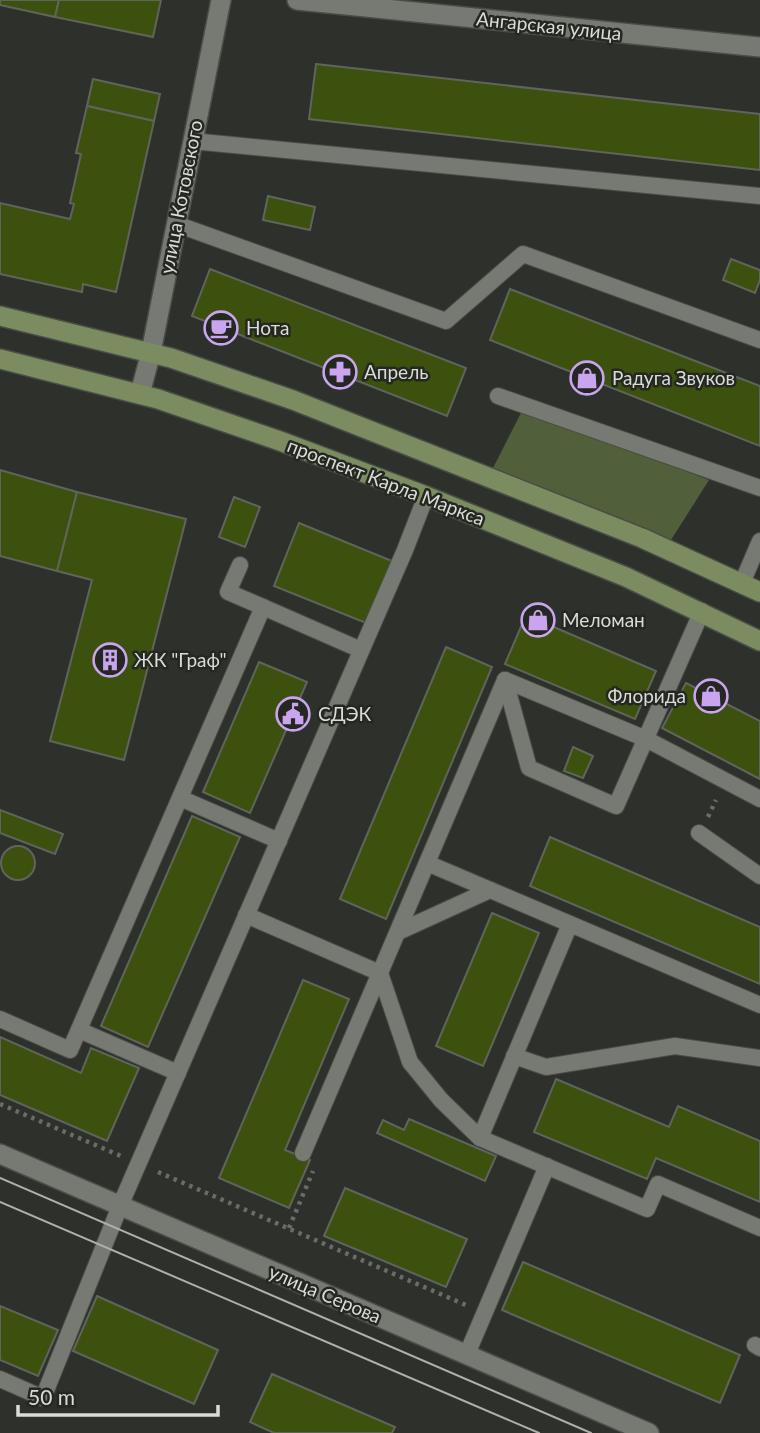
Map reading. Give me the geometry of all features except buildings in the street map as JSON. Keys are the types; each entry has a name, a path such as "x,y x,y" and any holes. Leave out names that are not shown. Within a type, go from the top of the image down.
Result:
{"main road":[{"path":"0,316 150,352 305,405 642,538 760,592"},
{"name":"проспект Карла Маркса","path":"0,359 140,394 280,441 426,496 626,577 760,641"}],"street":[{"name":"улица Котовского","path":"140,394 221,0"},
{"name":"Ангарская улица","path":"297,0 760,47"},
{"name":"улица Серова","path":"0,1154 649,1433"}],"lane":[{"path":"192,141 760,196"},
{"path":"176,223 446,321 523,254 760,340"},
{"path":"498,396 760,488"},
{"path":"0,1379 43,1398 120,1206 426,496"},
{"path":"742,583 760,541"},
{"path":"240,565 228,592 361,650"},
{"path":"0,1019 70,1050 263,607"},
{"path":"505,680 529,768 615,806 702,611"},
{"path":"505,680 646,740 760,799"},
{"path":"303,1153 505,680"},
{"path":"180,798 279,841"},
{"path":"699,833 760,876"},
{"path":"427,863 760,1005"},
{"path":"397,932 490,890"},
{"path":"246,915 380,973 410,1062 441,1100 480,1138 647,1209 658,1184 760,1228"},
{"path":"480,1138 570,924"},
{"path":"79,1030 178,1073"},
{"path":"514,1056 546,1067 675,1046 760,1058"},
{"path":"467,1354 547,1166"}],"path":[{"path":"699,833 726,781"},
{"path":"0,1104 485,1313"},
{"path":"289,1228 318,1159 303,1153"}],"green space":[{"path":"523,409 709,480 671,540 493,468"}],"tram line":[{"path":"0,1178 591,1433"},
{"path":"0,1202 539,1433"}],"place":[{"name":"Нота","path":"221,328"},
{"name":"Апрель","path":"340,372"},
{"name":"Радуга Звуков","path":"587,378"},
{"name":"Меломан","path":"538,620"},
{"name":"ЖК \"Граф\"","path":"110,660"},
{"name":"Флорида","path":"711,696"},
{"name":"СДЭК","path":"293,714"}]}
